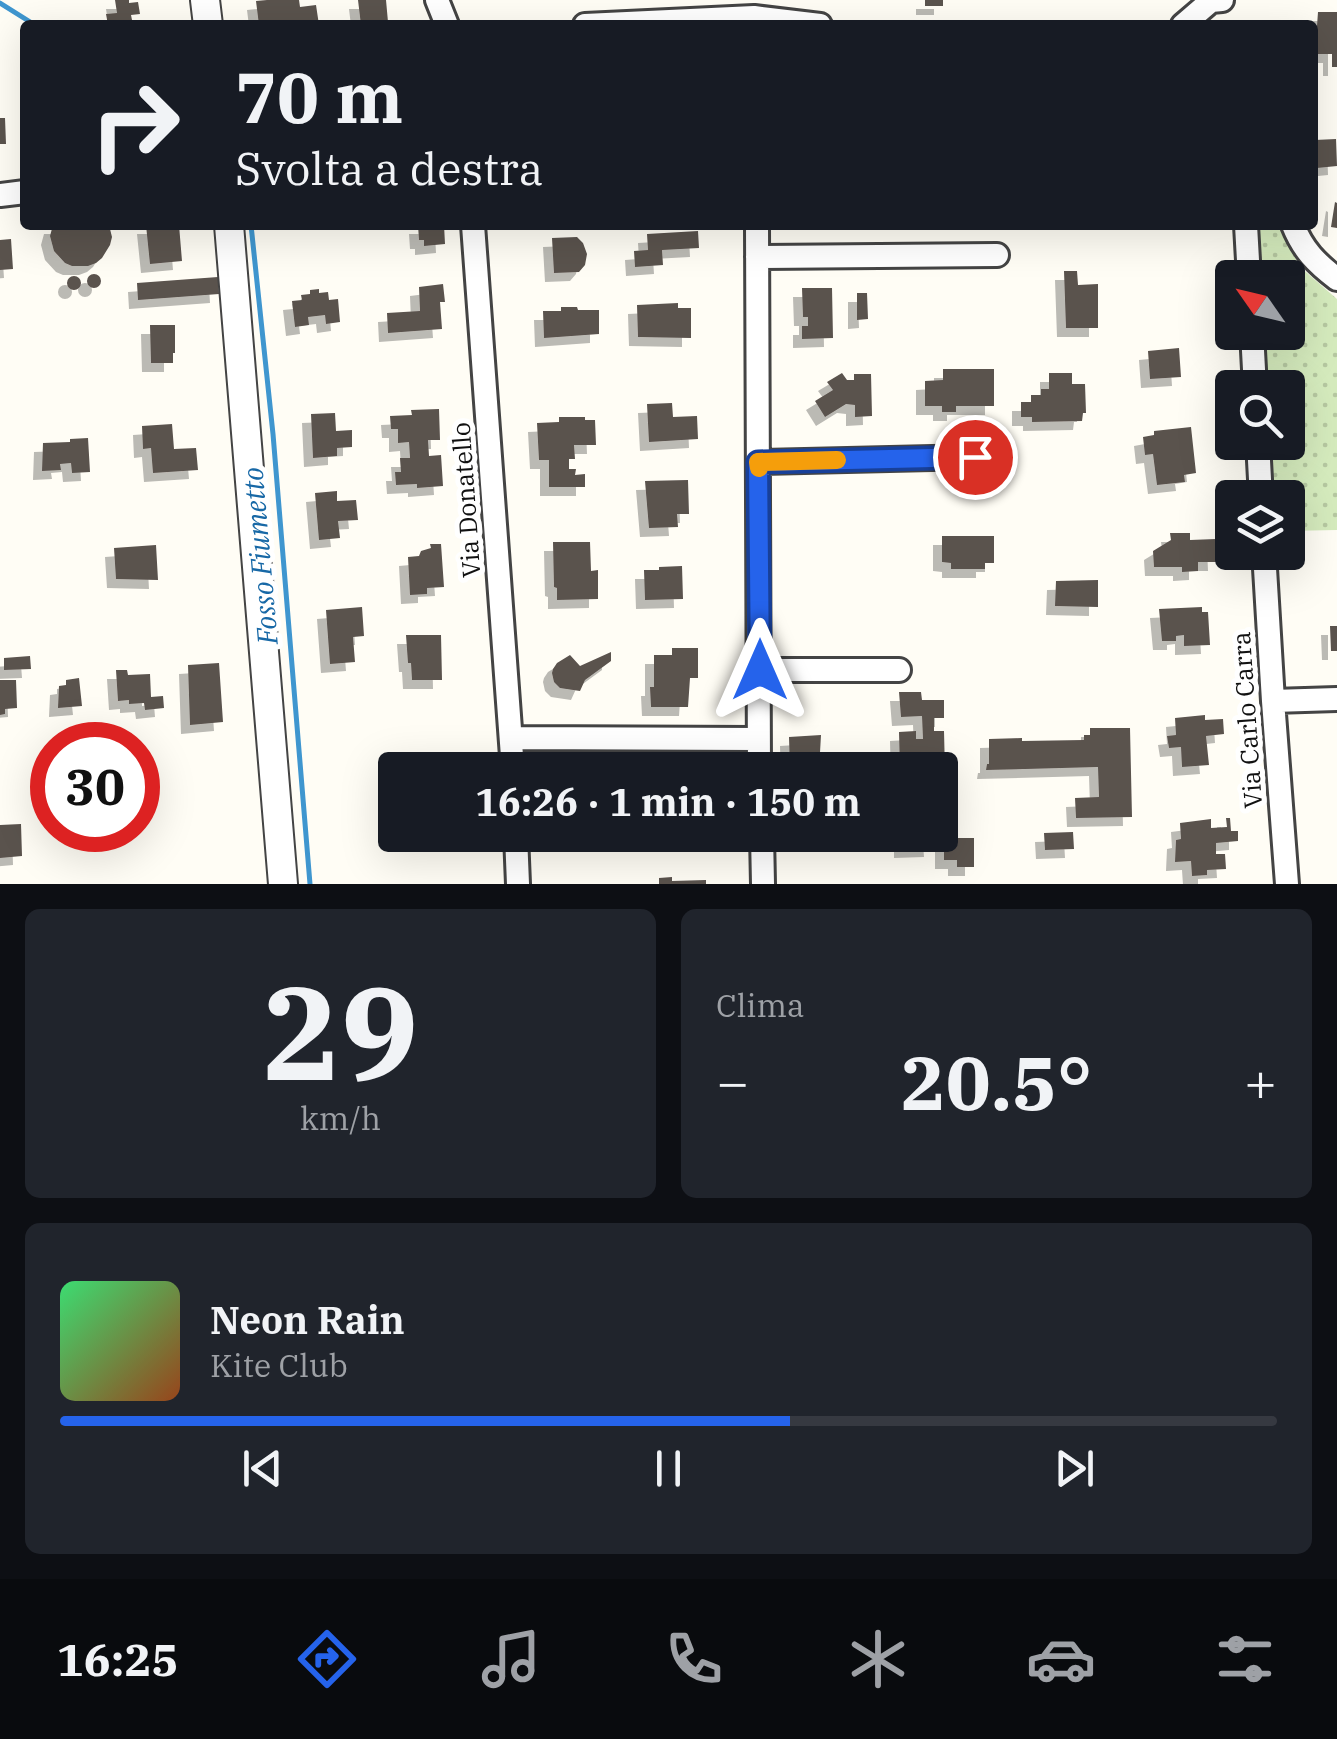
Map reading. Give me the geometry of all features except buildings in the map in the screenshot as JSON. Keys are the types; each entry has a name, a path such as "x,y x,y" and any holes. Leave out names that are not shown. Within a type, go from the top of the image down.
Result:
{"street":[{"path":"1188,20 1211,1 1222,0"},
{"path":"229,230 283,884"},
{"name":"Via Donatello","path":"474,230 512,752"},
{"path":"756,230 758,752"},
{"path":"1246,230 1248,260"},
{"path":"1295,230 1312,260 1337,280"},
{"path":"757,257 997,255"},
{"path":"758,462 975,457"},
{"name":"Via Carlo Carra","path":"1265,570 1287,884"},
{"path":"760,670 899,670"},
{"path":"1273,702 1337,699"},
{"path":"511,738 758,739"},
{"path":"517,852 518,884"},
{"path":"763,852 764,884"}],"green space":[{"path":"1256,230 1282,230 1296,260 1259,260"},
{"path":"1305,271 1337,299 1337,530 1305,531 1305,480 1273,480 1271,460 1305,460 1305,370 1266,370 1264,350 1305,350"}],"waterway":[{"name":"Fosso Fiumetto","path":"0,3 27,20"},
{"name":"Fosso Fiumetto","path":"252,230 273,434 310,884"}],"slow traffic":[{"path":"759,468 758,462 837,460"}],"route":[{"path":"760,670 758,462 975,457"}]}
